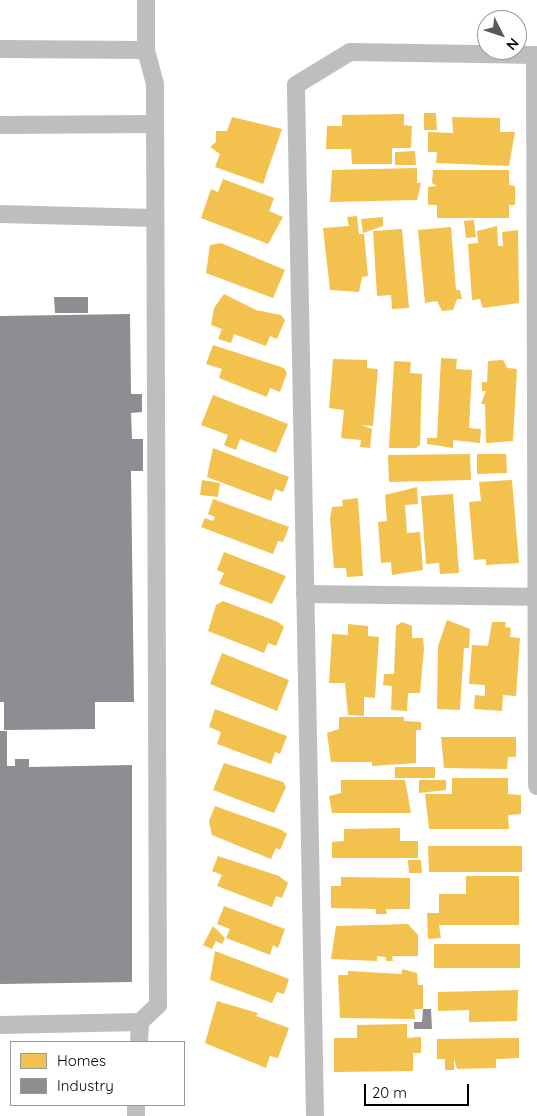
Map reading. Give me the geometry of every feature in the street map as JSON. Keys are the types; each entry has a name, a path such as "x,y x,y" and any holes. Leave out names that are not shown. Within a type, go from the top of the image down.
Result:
{"lane":[{"path":"0,1025 140,1022 158,1005 155,84 146,50 146,0"},
{"path":"0,49 146,50"},
{"path":"315,1116 296,85 350,52 535,55 537,786"},
{"path":"0,125 155,124"},
{"path":"0,214 154,218"},
{"path":"305,594 536,597"},
{"path":"139,1041 140,1022"}],"building: Homes":[{"path":"424,113 436,113 437,130 424,130"},
{"path":"404,114 404,125 412,126 411,148 392,148 392,164 352,164 351,149 326,149 327,126 342,126 342,115"},
{"path":"232,117 282,129 263,184 215,167 220,154 210,147 216,142 216,131 227,131"},
{"path":"452,117 500,118 500,132 515,132 509,166 436,163 437,152 428,152 428,132 453,133"},
{"path":"415,151 416,165 395,165 395,152"},
{"path":"417,168 417,183 421,183 417,200 330,202 332,170"},
{"path":"433,170 509,170 509,185 515,186 515,205 509,205 509,218 437,218 437,205 428,205 428,187 437,186 432,183"},
{"path":"223,179 274,198 269,211 283,217 268,244 201,218 211,189 218,192"},
{"path":"357,216 359,234 364,234 368,276 362,277 359,292 330,290 323,228 349,226 347,217"},
{"path":"383,217 383,226 363,233 361,219"},
{"path":"474,220 476,237 466,238 464,221"},
{"path":"497,226 498,246 503,246 502,232 518,230 519,303 483,308 480,299 472,300 468,244 478,243 477,231"},
{"path":"451,227 456,290 460,290 462,299 457,299 453,310 442,311 437,301 425,303 418,230"},
{"path":"402,229 409,308 392,309 391,295 377,296 373,231"},
{"path":"221,243 285,270 273,298 206,273 210,245"},
{"path":"224,294 256,310 281,315 285,320 277,339 270,336 266,346 234,334 231,343 218,339 222,329 211,325 214,308"},
{"path":"213,345 284,368 287,373 280,392 270,388 267,397 219,378 222,369 206,364"},
{"path":"441,358 457,359 456,369 472,370 469,428 481,429 480,443 453,440 453,448 427,444 427,438 437,438"},
{"path":"333,359 367,360 367,368 378,369 373,426 361,425 372,429 370,448 360,447 361,440 341,438 344,410 329,408"},
{"path":"503,360 507,368 517,369 513,441 486,443 485,404 481,404 486,391 482,391 482,382 487,382 488,361"},
{"path":"394,361 411,362 410,373 422,374 420,445 416,448 389,448"},
{"path":"213,395 288,424 276,453 240,439 236,450 224,445 228,435 201,425"},
{"path":"213,448 289,477 283,492 275,489 271,501 207,477"},
{"path":"470,454 471,480 389,482 388,455"},
{"path":"477,454 506,454 507,473 477,474"},
{"path":"202,480 220,483 218,497 200,495"},
{"path":"512,480 519,563 486,565 486,559 474,560 469,502 481,501 479,482"},
{"path":"417,487 418,504 405,505 407,533 420,532 423,570 392,575 391,562 381,563 378,522 387,521 385,495"},
{"path":"453,494 459,573 440,574 439,563 426,564 421,496"},
{"path":"358,498 363,576 347,577 346,568 334,568 330,519 332,507 343,506 342,500"},
{"path":"213,499 289,527 283,542 278,541 273,554 201,527 205,518 213,521 215,517 208,514"},
{"path":"224,552 286,576 272,604 219,584 224,573 217,570"},
{"path":"223,601 278,622 284,627 276,646 268,643 264,653 208,631 216,605"},
{"path":"447,620 470,629 469,648 464,648 460,710 437,709 438,646"},
{"path":"402,622 412,626 412,638 423,638 424,648 420,693 408,693 407,711 391,710 392,686 383,685 384,674 394,674 396,626"},
{"path":"492,622 506,622 505,627 511,628 510,637 520,638 516,696 503,695 502,711 474,709 475,695 485,696 485,685 469,684 472,645 488,646"},
{"path":"348,624 368,626 368,636 379,637 375,698 364,697 364,716 348,715 345,683 329,683 332,634 348,635"},
{"path":"222,653 289,680 277,711 210,684"},
{"path":"215,709 287,736 280,754 275,752 271,764 217,744 221,732 209,727"},
{"path":"339,717 404,717 404,721 421,722 421,730 416,730 416,763 372,766 372,762 331,762 327,733 339,729"},
{"path":"441,737 516,737 516,757 508,757 507,769 444,768"},
{"path":"224,763 283,782 286,787 274,813 213,790"},
{"path":"395,767 435,767 435,778 395,778"},
{"path":"452,778 508,778 508,794 521,795 521,814 508,815 509,829 429,829 425,794 452,794"},
{"path":"341,780 405,780 411,813 332,813 329,796 341,793"},
{"path":"419,780 446,780 446,790 419,793"},
{"path":"215,806 282,830 287,834 280,850 276,848 271,859 212,835 209,821"},
{"path":"400,828 400,841 418,841 418,858 332,858 332,842 344,841 344,829"},
{"path":"428,846 522,846 522,872 429,872"},
{"path":"218,856 279,876 288,883 282,898 276,896 272,907 217,886 222,875 212,871"},
{"path":"408,860 421,860 422,873 409,873"},
{"path":"466,876 519,876 519,925 439,925 441,938 428,939 427,913 439,913 439,894 466,894"},
{"path":"341,877 410,878 410,909 386,909 387,914 376,914 376,909 331,908 331,886 341,886"},
{"path":"224,906 285,929 278,948 273,945 270,955 226,938 230,929 217,924"},
{"path":"408,924 418,935 418,956 392,956 393,961 386,961 386,957 377,956 377,961 331,959 336,926"},
{"path":"213,926 225,938 222,944 216,941 212,949 203,945"},
{"path":"434,944 520,944 520,968 434,968"},
{"path":"215,951 289,979 284,994 277,992 272,1003 210,980"},
{"path":"402,969 417,973 418,985 423,985 423,1009 414,1009 415,1019 340,1018 338,975 348,975 348,971 402,974"},
{"path":"518,990 517,1021 469,1022 469,1010 438,1011 438,992"},
{"path":"217,1001 258,1013 256,1016 289,1028 278,1058 270,1056 266,1068 205,1043"},
{"path":"407,1024 407,1038 421,1037 421,1053 413,1053 413,1071 334,1072 334,1038 357,1038 357,1025"},
{"path":"519,1038 519,1058 496,1059 496,1068 457,1069 454,1059 454,1070 445,1070 445,1059 437,1059 437,1039"}],"building: Industry":[{"path":"54,297 88,297 88,313 55,313"},
{"path":"130,314 131,394 142,394 142,412 131,413 132,439 143,439 143,471 131,471 134,702 95,702 95,729 4,730 4,702 0,702 0,316"},
{"path":"0,731 7,731 7,766 15,766 15,759 29,759 29,767 132,765 132,982 0,984"},
{"path":"423,1009 431,1009 432,1029 414,1029 414,1022 422,1022"}]}
